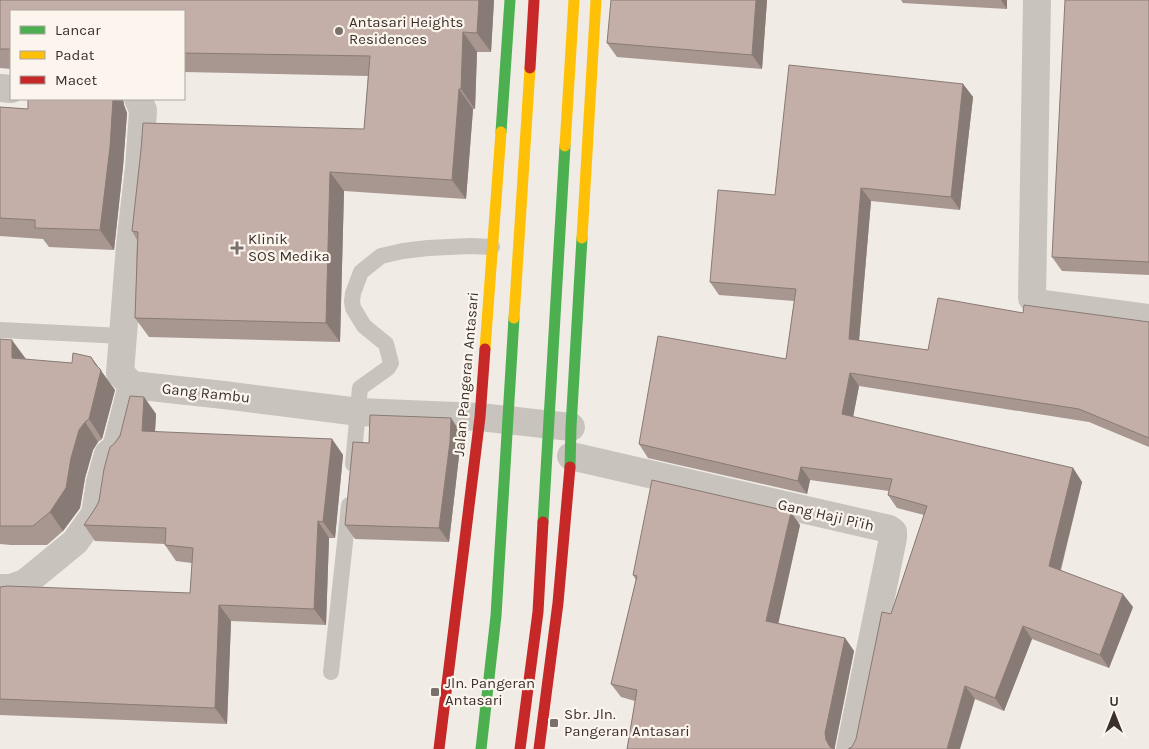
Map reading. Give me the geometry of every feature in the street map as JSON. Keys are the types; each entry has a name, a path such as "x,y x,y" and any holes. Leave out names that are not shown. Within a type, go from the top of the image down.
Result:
{"main road":[{"name":"Jalan Pangeran Antasari","path":"440,749 480,417 510,0"},
{"path":"481,749 496,616 534,0"},
{"path":"520,749 538,612 574,0"},
{"path":"540,749 558,603 571,456 571,427 596,0"}],"street":[{"path":"1037,0 1032,298 1036,303 1149,318"},
{"path":"0,588 11,588 25,583 75,542 95,514 100,482 108,454 116,448 132,385 120,373 143,110 138,100"},
{"name":"Gang Rambu","path":"132,385 358,412 480,417 571,427"},
{"name":"Gang Haji Pi'ih","path":"571,456 889,529 893,532 850,749"}],"lane":[{"path":"331,672 360,388 388,368 391,362 386,344 364,326 354,308 352,302 353,293 361,272 381,256 428,248 492,247"},
{"path":"0,330 123,336"}],"building":[{"path":"0,0 479,0 477,33 463,32 461,89 459,89 452,180 330,172 326,323 135,318 138,232 132,231 143,123 364,129 370,56 185,53 185,10 10,10 10,49 0,49"},
{"path":"611,0 756,0 752,55 607,43"},
{"path":"1065,0 1149,0 1149,262 1052,257"},
{"path":"789,65 963,84 951,197 861,188 849,339 928,350 938,298 1023,313 1024,305 1149,322 1149,438 1079,409 850,373 842,414 1073,468 1049,566 1123,594 1100,655 1023,626 995,698 965,686 947,749 848,749 852,747 856,739 882,612 891,614 927,506 888,495 892,479 801,467 798,481 639,444 658,336 786,359 796,289 710,282 718,190 775,195"},
{"path":"28,100 113,100 110,147 100,230 35,228 35,220 0,218 0,107 28,109"},
{"path":"0,339 12,340 12,358 72,363 73,353 91,357 101,370 89,419 79,430 71,458 66,488 50,512 33,526 0,526"},
{"path":"130,396 144,397 142,431 332,439 323,522 318,521 314,609 219,605 215,708 0,699 0,587 190,593 193,548 165,545 166,528 84,525 99,501 110,447 120,436"},
{"path":"370,415 451,418 450,442 439,528 345,525 353,442 369,443"},
{"path":"652,480 791,512 766,621 845,638 825,733 826,740 830,747 834,749 627,749 637,690 611,684 637,576 633,575"}],"traffic: fast":[{"path":"501,132 510,0"},
{"path":"543,522 565,146"},
{"path":"570,467 582,238"},
{"path":"481,749 496,616 514,318"}],"traffic: slow":[{"path":"565,146 574,0"},
{"path":"582,238 596,0"},
{"path":"514,318 530,68"},
{"path":"485,349 501,132"}],"traffic: jam":[{"path":"530,68 534,0"},
{"path":"439,749 480,417 485,349"},
{"path":"539,749 558,603 570,467"},
{"path":"520,749 538,612 543,522"}],"place":[{"name":"Antasari Heights Residences","path":"339,31"},
{"name":"Klinik SOS Medika","path":"237,248"},
{"name":"Jln. Pangeran Antasari","path":"435,692"},
{"name":"Sbr. Jln. Pangeran Antasari","path":"554,723"}]}
